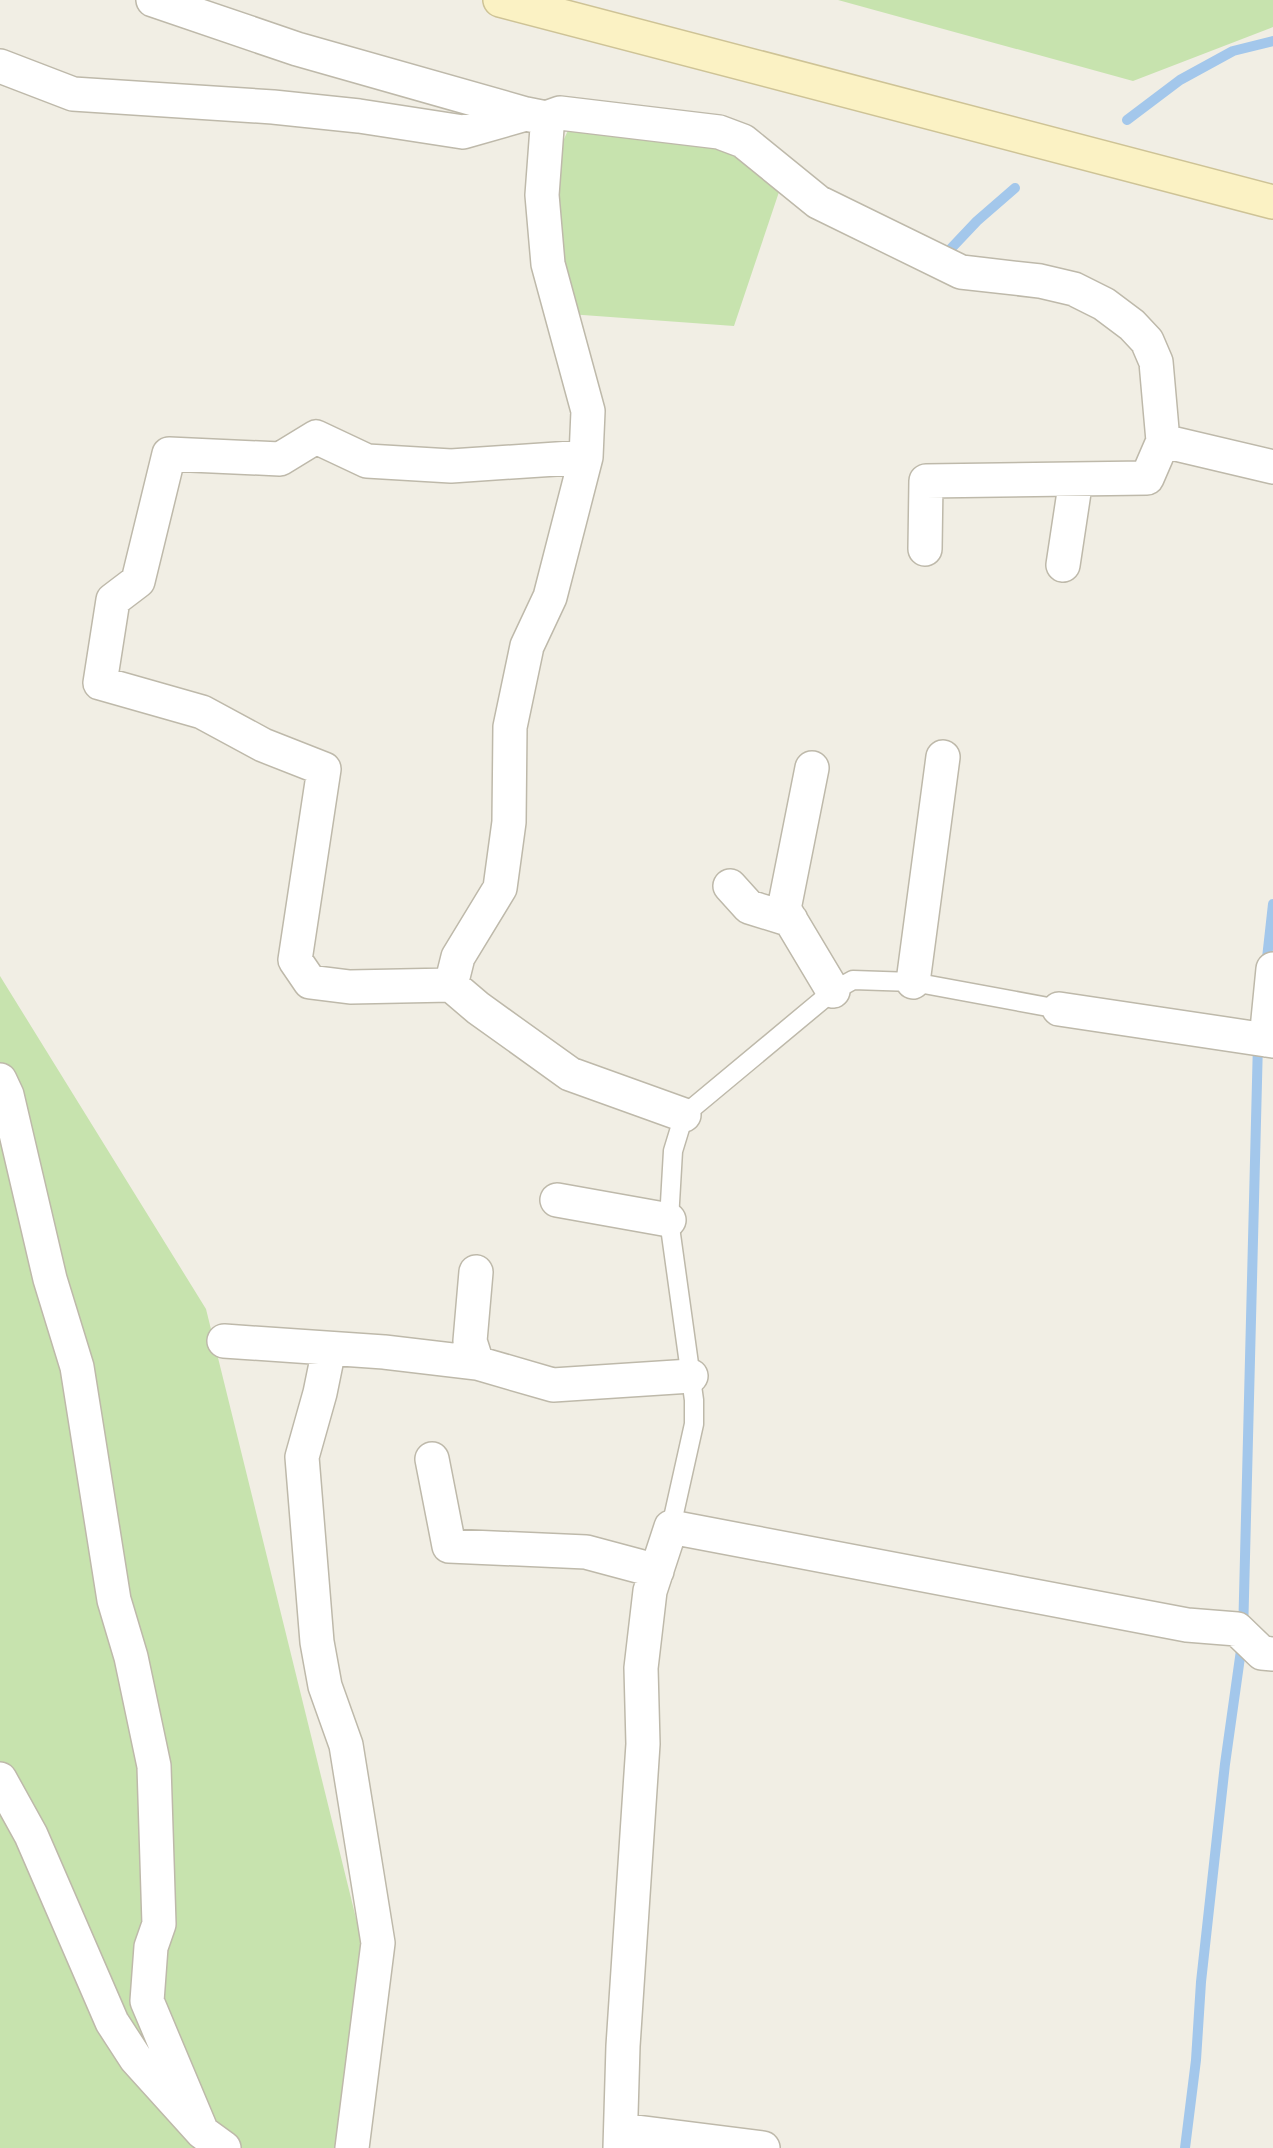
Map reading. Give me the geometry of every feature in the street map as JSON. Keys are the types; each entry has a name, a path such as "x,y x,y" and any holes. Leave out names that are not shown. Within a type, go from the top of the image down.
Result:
{"street":[{"path":"153,0 297,49 536,116 547,128 542,195 548,264 588,411 586,457 550,597 527,646 510,727 509,822 500,888 458,957 451,985"},
{"path":"500,0 1273,202"},
{"path":"0,66 74,94 359,116 463,132 560,113 719,132 743,141 818,202 962,272 1040,281 1074,289 1104,304 1132,325 1147,341 1156,362 1163,441 1147,478 926,481 925,549"},
{"path":"586,457 451,466 367,461 316,437 280,459 169,454 138,581 113,600 100,683 202,712 263,745 324,769 295,960 310,982 350,987 451,985 478,1008 570,1074 684,1115"},
{"path":"1163,441 1273,467"},
{"path":"1063,564 1076,479"},
{"path":"914,982 943,757"},
{"path":"812,768 784,909 833,991"},
{"path":"730,886 749,906 791,920"},
{"path":"1059,1008 1269,1041 1273,969"},
{"path":"0,1080 7,1095 50,1279 77,1367 114,1600 131,1657 154,1766 159,1924 151,1947 147,2001 213,2140"},
{"path":"557,1200 669,1220"},
{"path":"476,1272 470,1341 477,1363"},
{"path":"224,1341 384,1352 477,1363 553,1385 691,1376"},
{"path":"329,1349 320,1393 302,1457 316,1642 325,1686 346,1745 378,1943 352,2148"},
{"path":"432,1459 449,1546 586,1552 657,1571"},
{"path":"763,2148 621,2139 623,2046 643,1744 640,1668 650,1591 671,1527 1187,1625 1237,1629 1262,1653 1273,1654"},
{"path":"0,1779 31,1835 112,2022 136,2059 213,2140"}],"lane":[{"path":"671,1527 694,1424 694,1400 669,1220 673,1151 684,1115 833,991 853,980 914,982 1059,1008"}],"green space":[{"path":"838,0 1273,0 1273,27 1133,81"},
{"path":"570,126 730,145 782,183 734,326 569,314 557,252 559,150"},
{"path":"0,976 206,1309 368,1967 345,2148 0,2148"}],"waterway":[{"path":"1127,120 1180,80 1233,51 1273,41"},
{"path":"943,257 977,221 1015,188"},
{"path":"1266,967 1273,904"},
{"path":"1185,2148 1196,2060 1201,1982 1225,1764 1243,1636 1258,1042"}]}
